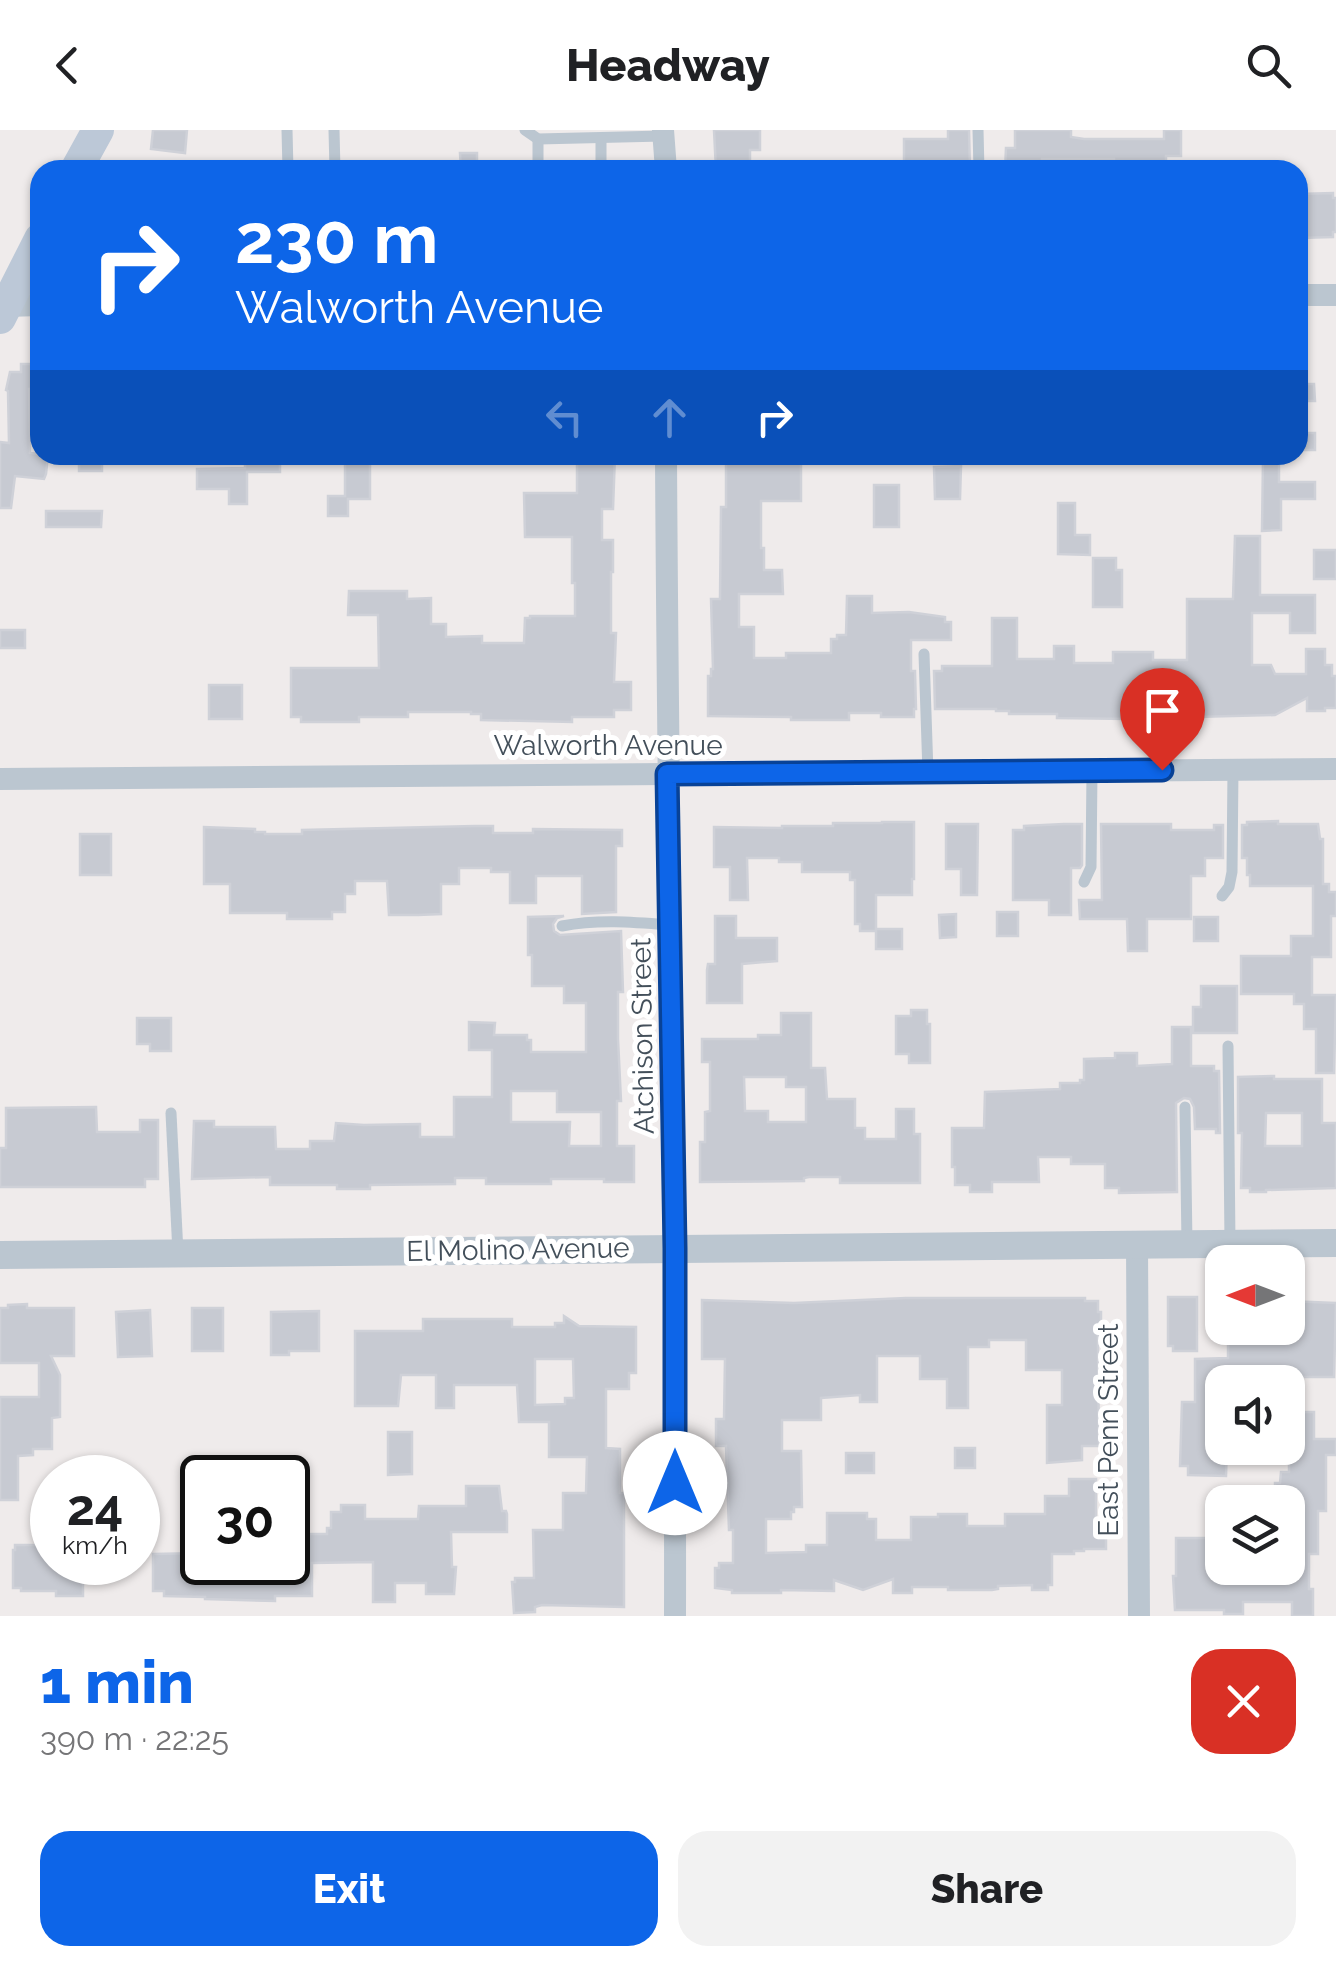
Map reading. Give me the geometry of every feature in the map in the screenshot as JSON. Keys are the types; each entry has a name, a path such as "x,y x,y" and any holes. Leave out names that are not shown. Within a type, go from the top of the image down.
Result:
{"main road":[{"path":"82,160 98,130"},
{"path":"3,312 30,258"}],"street":[{"path":"663,133 665,160"},
{"path":"1308,295 1336,295"},
{"path":"3,312 30,307"},
{"name":"Atchison Street","path":"666,465 675,1616"},
{"name":"Walworth Avenue","path":"0,779 1336,769"},
{"name":"El Molino Avenue","path":"0,1255 1336,1242"},
{"name":"East Penn Street","path":"1136,1244 1139,1616"}],"lane":[{"path":"287,130 288,160"},
{"path":"334,130 335,160"},
{"path":"525,130 538,140 663,133"},
{"path":"978,130 979,160"},
{"path":"601,138 601,160"},
{"path":"538,140 538,160"},
{"path":"924,654 928,773"},
{"path":"1222,896 1232,872 1233,769"},
{"path":"1084,882 1091,867 1092,771"},
{"path":"562,926 585,921 670,925"},
{"path":"1228,1046 1230,1243"},
{"path":"1185,1107 1187,1244"},
{"path":"171,1112 178,1253"}],"building":[{"path":"153,130 187,130 185,153 151,149"},
{"path":"714,130 760,130 760,150 750,150 750,160 716,160"},
{"path":"948,130 969,130 970,160 904,160 904,139 948,139"},
{"path":"1015,130 1071,130 1071,137 1084,139 1164,139 1164,130 1181,130 1181,156 1166,156 1166,160 1005,160 1006,148 1015,148"},
{"path":"460,153 477,153 477,160 460,160"},
{"path":"1333,193 1336,198 1333,237 1308,238 1308,194"},
{"path":"21,364 30,364 30,465 47,465 46,474 44,479 15,476 11,508 0,508 0,442 9,443 6,390 10,372 21,372"},
{"path":"1308,384 1314,384 1315,401 1308,401"},
{"path":"1308,433 1315,433 1315,450 1308,450"},
{"path":"79,465 102,465 102,471 79,471"},
{"path":"280,465 280,472 247,472 247,504 229,504 229,489 197,489 197,469"},
{"path":"345,465 370,465 370,499 348,499 348,516 328,516 328,496 345,496"},
{"path":"577,465 615,465 613,509 602,509 602,540 613,540 614,682 631,682 631,710 614,710 614,717 572,717 572,722 481,720 481,714 471,712 408,712 408,717 359,717 359,722 301,722 301,717 291,717 291,668 379,668 378,615 348,615 349,591 407,591 407,599 431,598 431,624 446,624 446,637 482,636 482,643 524,643 525,618 530,616 575,616 572,537 525,537 524,493 577,493"},
{"path":"726,465 801,465 801,501 761,501 764,570 782,570 783,594 739,594 739,627 754,627 754,658 831,653 831,639 846,635 847,596 872,596 872,613 909,612 945,617 945,622 951,622 951,640 911,640 914,717 881,717 881,713 849,713 849,720 708,716 708,676 713,669 711,599 720,599 721,507 726,507"},
{"path":"1263,465 1279,465 1279,482 1315,482 1315,499 1281,499 1281,530 1262,531"},
{"path":"961,466 960,499 935,499 934,467"},
{"path":"874,485 899,485 899,527 874,527"},
{"path":"1058,503 1075,503 1075,535 1090,535 1090,555 1058,554"},
{"path":"46,511 102,511 101,527 46,527"},
{"path":"1235,536 1260,536 1260,595 1315,595 1315,633 1290,633 1290,613 1252,613 1252,665 1271,665 1275,674 1306,674 1306,649 1325,649 1325,665 1332,665 1332,676 1336,676 1336,708 1307,711 1307,698 1275,715 1128,715 1128,719 1057,718 1057,714 1009,714 996,709 935,709 934,671 942,671 942,666 992,666 992,618 1017,618 1017,659 1054,659 1054,646 1074,646 1074,663 1113,663 1113,652 1153,652 1153,660 1187,660 1187,599 1233,599"},
{"path":"1314,550 1336,550 1336,579 1314,579"},
{"path":"1093,558 1116,558 1116,570 1122,570 1122,607 1093,607"},
{"path":"0,630 25,630 25,648 0,648"},
{"path":"209,685 242,685 242,719 209,719"},
{"path":"1278,821 1318,824 1323,839 1323,884 1329,884 1329,892 1336,892 1336,916 1331,916 1331,957 1312,957 1312,995 1336,995 1334,1073 1316,1073 1316,1029 1304,1029 1304,1004 1294,1004 1294,994 1241,994 1241,956 1291,956 1291,936 1313,936 1313,886 1250,886 1247,858 1242,858 1242,825"},
{"path":"914,822 912,895 876,895 876,929 902,929 902,949 876,949 876,931 860,931 860,924 855,924 855,880 850,880 850,872 802,872 802,862 747,858 748,900 730,900 730,867 714,867 714,827 782,828"},
{"path":"946,824 978,824 977,895 961,895 961,869 946,869"},
{"path":"1082,824 1082,865 1071,868 1071,915 1049,915 1049,900 1013,900 1013,830 1024,830 1024,826"},
{"path":"1101,824 1171,824 1171,830 1214,830 1214,825 1223,825 1223,858 1205,858 1205,876 1191,876 1191,919 1147,919 1147,951 1128,951 1127,919 1080,919 1079,900 1102,900"},
{"path":"493,826 493,833 533,833 533,829 622,830 622,846 616,846 616,912 582,914 582,876 536,876 536,903 510,903 510,872 491,872 491,868 459,868 459,884 441,884 441,914 389,915 387,881 355,881 355,894 345,894 345,912 332,912 332,919 287,919 287,913 230,913 230,884 204,884 204,827 302,834 302,830"},
{"path":"80,834 111,834 111,875 80,875"},
{"path":"997,912 1018,912 1018,936 997,936"},
{"path":"956,914 956,937 940,938 939,915"},
{"path":"564,916 553,924 560,935 621,931 621,1101 617,1101 617,1146 634,1146 634,1182 551,1179 551,1184 486,1184 486,1178 455,1178 455,1184 337,1189 337,1185 270,1185 270,1177 192,1179 194,1121 214,1121 214,1127 275,1127 276,1149 310,1149 310,1141 334,1141 336,1123 420,1124 420,1137 454,1137 454,1097 492,1097 492,1050 469,1050 469,1022 495,1023 494,1035 527,1035 531,1052 586,1052 586,1003 564,1003 564,986 532,986 528,917","holes":["511,1091 557,1091 557,1112 601,1112 601,1146 569,1146 570,1122 511,1122"]},
{"path":"715,916 736,916 736,938 777,938 777,961 742,964 742,1003 707,1003 708,964 715,964"},
{"path":"1194,917 1218,917 1218,941 1194,941"},
{"path":"1201,986 1237,986 1237,1033 1193,1033 1193,1007 1201,1007"},
{"path":"911,1010 927,1010 930,1063 909,1063 909,1054 896,1054 896,1016 911,1016"},
{"path":"781,1013 811,1013 811,1068 825,1068 827,1099 855,1099 855,1128 865,1128 865,1139 896,1139 896,1109 914,1109 914,1134 920,1134 920,1183 840,1183 840,1177 700,1182 700,1142 705,1142 705,1112 710,1111 710,1062 702,1062 702,1039 781,1035","holes":["744,1077 786,1077 786,1087 806,1087 806,1122 768,1122 768,1111 745,1111"]},
{"path":"137,1018 171,1018 171,1051 150,1051 150,1044 137,1044"},
{"path":"1172,1027 1191,1027 1191,1066 1214,1066 1214,1071 1219,1071 1220,1133 1216,1129 1195,1129 1190,1099 1176,1103 1177,1192 1119,1193 1119,1188 1105,1188 1105,1164 1071,1164 1071,1157 1038,1157 1039,1182 992,1182 992,1192 970,1192 970,1185 955,1185 952,1128 984,1128 985,1092 1060,1089 1060,1083 1080,1083 1084,1080 1084,1059 1115,1058 1115,1053 1137,1053 1137,1066 1172,1064"},
{"path":"1238,1077 1322,1079 1322,1123 1336,1123 1336,1188 1250,1192 1250,1188 1241,1188","holes":["1266,1113 1302,1113 1302,1146 1265,1146"]},
{"path":"96,1107 97,1132 140,1132 140,1120 158,1120 158,1179 145,1179 145,1187 0,1187 0,1148 6,1148 6,1108"},
{"path":"1168,1297 1197,1297 1197,1351 1173,1351 1173,1346 1168,1346"},
{"path":"906,1298 1098,1301 1099,1446 1082,1446 1082,1460 1047,1463 1047,1405 1062,1405 1062,1370 1026,1370 1026,1340 989,1340 989,1347 968,1347 968,1408 947,1408 947,1379 920,1379 920,1356 877,1356 877,1402 860,1402 860,1395 821,1398 821,1420 782,1420 782,1451 801,1451 802,1507 794,1507 791,1519 766,1519 766,1553 806,1552 806,1545 827,1545 827,1513 867,1513 867,1519 876,1519 876,1540 911,1540 911,1517 938,1514 967,1514 967,1526 1005,1526 1005,1514 1045,1514 1045,1496 1069,1496 1069,1479 1096,1479 1096,1528 1106,1528 1106,1549 1052,1554 1052,1585 1048,1585 1048,1590 1032,1590 1032,1585 998,1586 992,1590 912,1587 912,1593 893,1593 893,1579 863,1590 834,1580 834,1591 732,1593 715,1588 715,1568 719,1568 719,1563 733,1563 733,1530 729,1530 726,1446 716,1446 716,1419 724,1419 725,1359 702,1359 702,1300 794,1303"},
{"path":"1305,1302 1336,1303 1334,1377 1305,1377 1305,1365 1205,1365 1205,1465 1226,1465 1226,1476 1188,1475 1188,1466 1180,1466 1182,1402 1195,1402 1195,1359 1228,1358 1228,1345 1305,1345"},
{"path":"0,1308 74,1308 74,1356 51,1356 60,1375 60,1417 52,1418 52,1449 33,1449 33,1455 18,1456 18,1500 0,1500 0,1397 39,1397 39,1363 0,1363"},
{"path":"192,1308 223,1308 223,1351 192,1351"},
{"path":"150,1310 152,1356 118,1357 116,1312"},
{"path":"319,1311 319,1351 271,1355 271,1312"},
{"path":"564,1316 579,1326 636,1327 636,1373 629,1373 629,1389 606,1389 606,1448 620,1449 620,1493 624,1493 624,1607 542,1605 535,1607 535,1612 514,1613 512,1582 515,1578 534,1578 533,1530 563,1530 563,1493 586,1493 587,1457 549,1457 549,1422 519,1422 517,1385 454,1385 454,1408 436,1408 436,1375 401,1375 398,1406 355,1406 355,1331 423,1331 423,1319 512,1319 512,1327 555,1327 555,1323 564,1323","holes":["535,1359 573,1359 574,1398 565,1398 565,1404 535,1405"]},
{"path":"1305,1412 1314,1412 1314,1439 1336,1439 1336,1455 1326,1455 1326,1511 1318,1511 1318,1554 1309,1554 1313,1616 1292,1616 1292,1602 1243,1602 1243,1614 1175,1610 1176,1538 1205,1538 1205,1585 1305,1585 1305,1485 1275,1485 1280,1483 1281,1472 1289,1472 1289,1465 1305,1465"},
{"path":"388,1432 412,1432 412,1474 388,1475"},
{"path":"955,1448 975,1448 975,1468 955,1468"},
{"path":"846,1453 874,1453 874,1473 846,1473"},
{"path":"466,1486 499,1486 502,1511 507,1514 507,1532 451,1532 452,1567 456,1567 454,1594 426,1594 426,1583 395,1583 395,1602 373,1602 373,1562 312,1563 312,1596 275,1596 275,1601 164,1596 164,1591 153,1591 153,1585 160,1585 160,1554 180,1553 180,1585 310,1585 310,1534 327,1534 331,1512 341,1512 341,1505 365,1505 365,1519 418,1519 419,1506 466,1506"},
{"path":"15,1545 30,1545 30,1585 83,1585 83,1596 56,1596 56,1591 13,1588"}],"route":[{"path":"675,1483 667,774 1162,770"}]}
